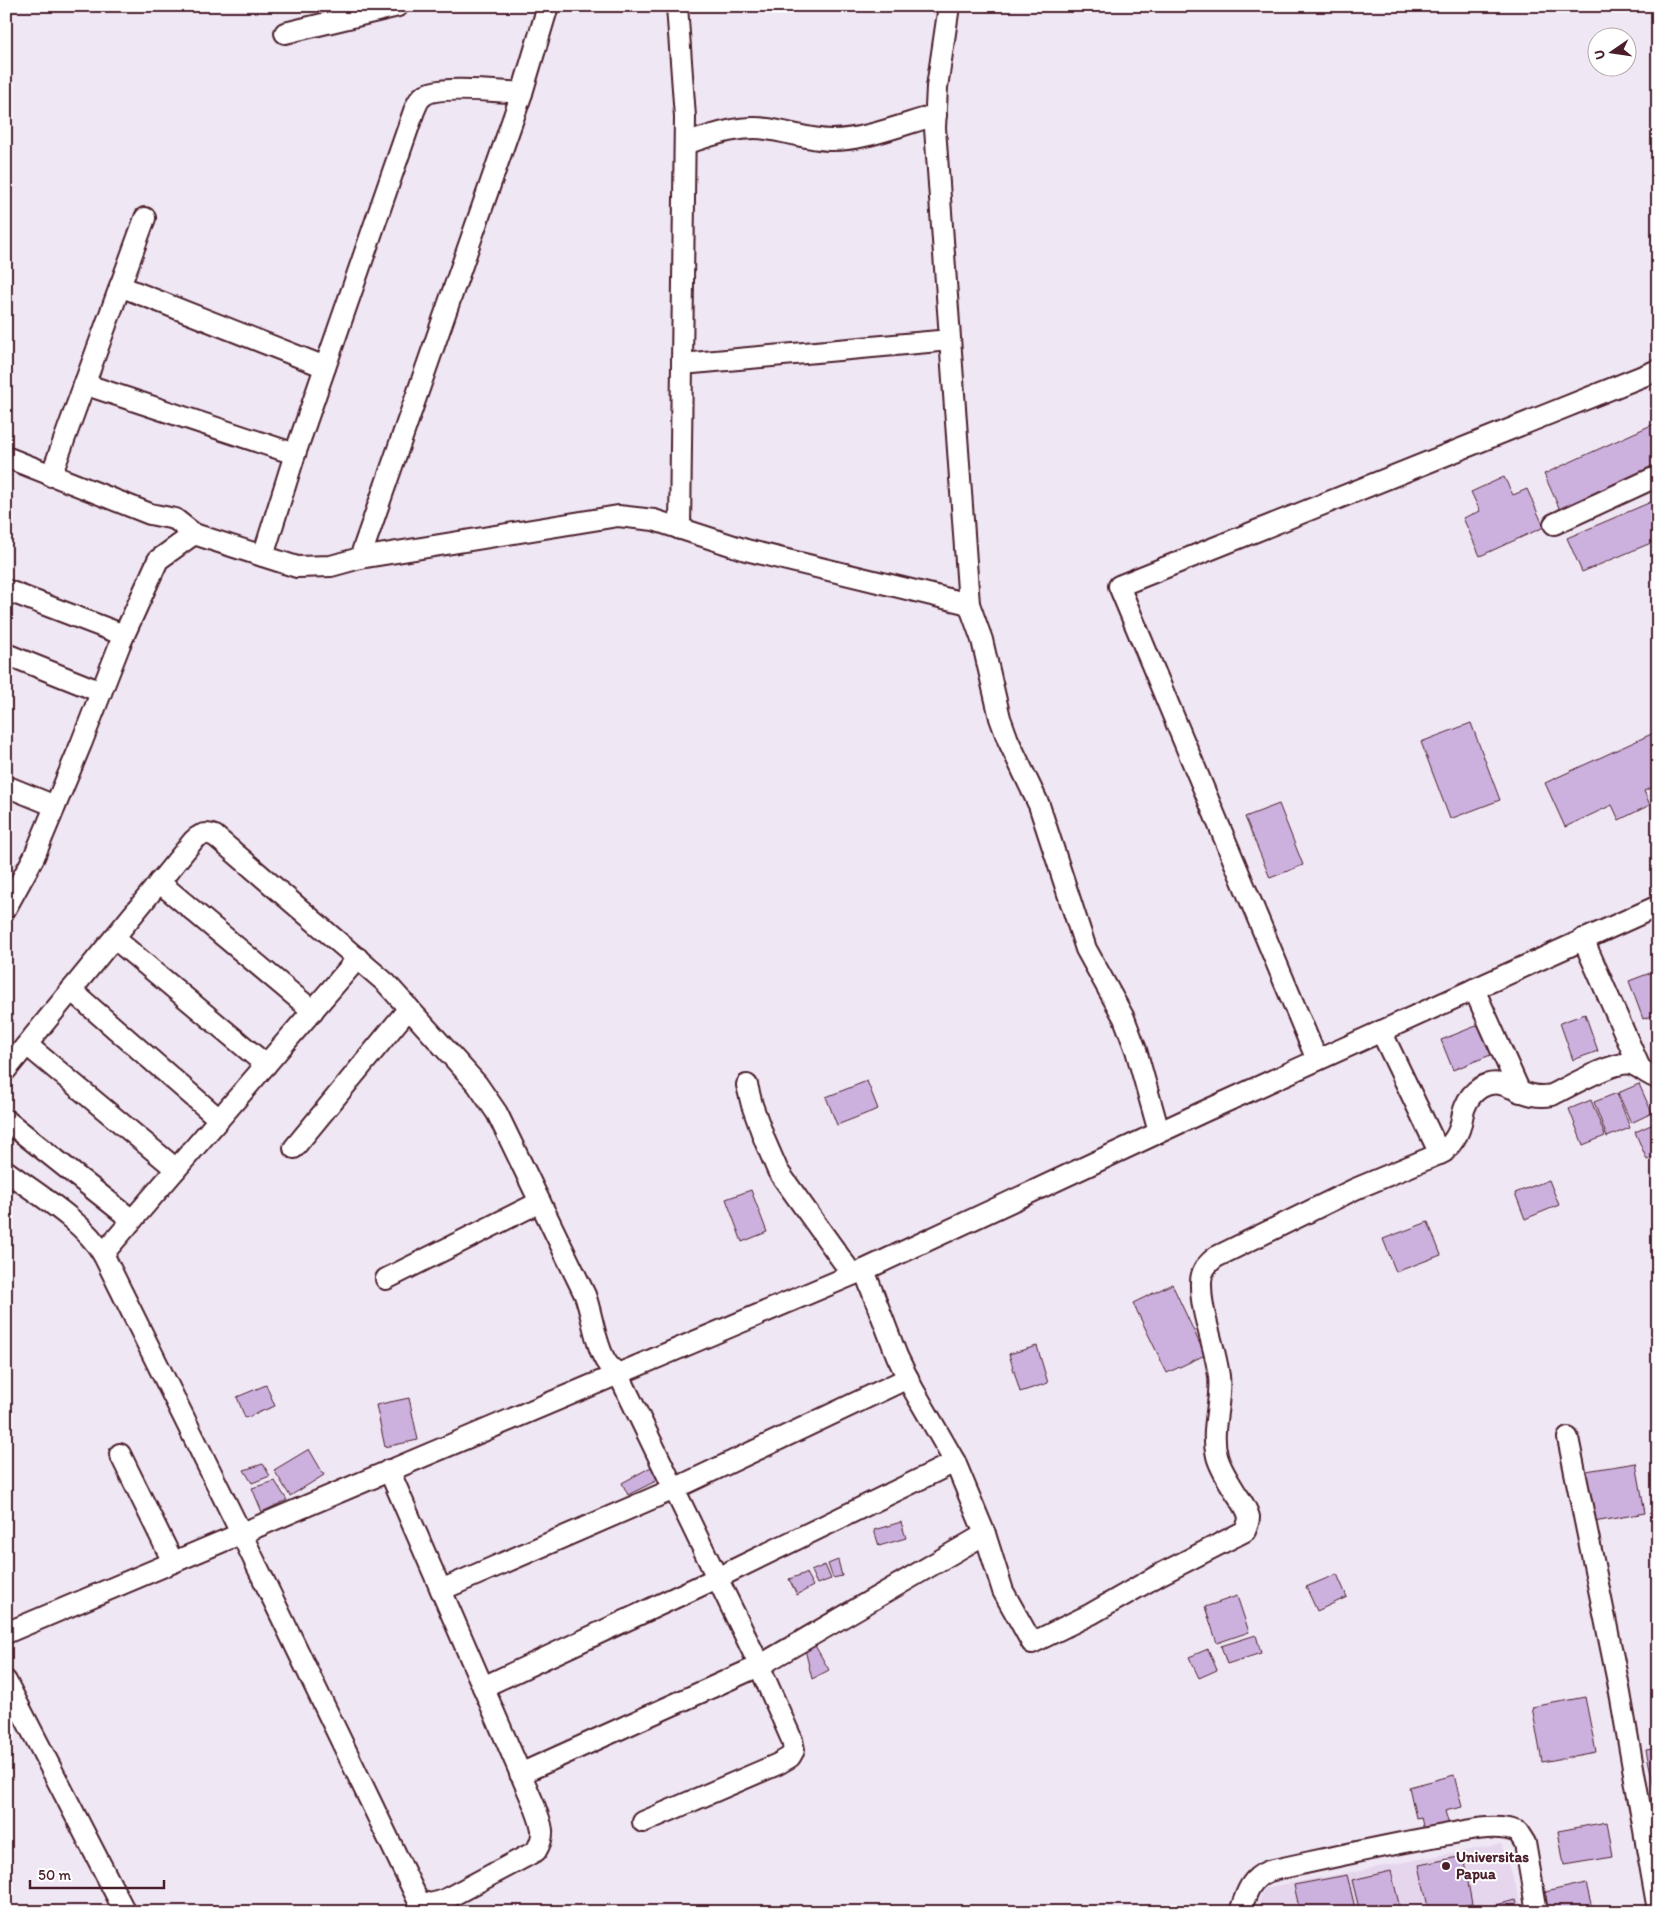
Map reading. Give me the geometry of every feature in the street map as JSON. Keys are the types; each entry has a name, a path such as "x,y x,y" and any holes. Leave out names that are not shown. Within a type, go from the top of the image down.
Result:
{"street":[{"path":"285,33 398,6"},
{"path":"360,558 522,92 548,6"},
{"path":"677,6 686,117 680,529"},
{"path":"950,6 936,87 936,115 969,604 982,640 1003,726 1039,805 1086,949 1124,1018 1136,1050 1160,1132"},
{"path":"263,556 295,454 414,111 422,97 433,91 522,92"},
{"path":"685,144 738,129 767,129 801,137 832,140 856,138 936,115"},
{"path":"51,476 145,218"},
{"path":"120,286 325,367"},
{"path":"682,364 950,340"},
{"path":"1316,1060 1119,586 1658,370"},
{"path":"84,384 295,454"},
{"path":"6,457 150,514 175,519 194,534 297,567 331,566 360,558 618,516 654,520 746,550 962,604 969,604"},
{"path":"1554,524 1658,476"},
{"path":"6,908 34,857 124,635 158,560 194,534"},
{"path":"6,590 124,635"},
{"path":"6,654 101,692"},
{"path":"6,786 55,806"},
{"path":"6,1070 193,840 202,834 209,833 222,842 386,983 478,1084 497,1113 585,1295 591,1311 601,1354 607,1364 618,1373 759,1666 792,1740 794,1750 790,1757 778,1764 643,1822"},
{"path":"159,882 313,1011"},
{"path":"6,1633 858,1272 1316,1060 1658,906"},
{"path":"114,938 266,1065"},
{"path":"1583,939 1640,1068"},
{"path":"103,1254 358,958"},
{"path":"1474,989 1520,1092"},
{"path":"71,990 219,1119"},
{"path":"294,1148 409,1008"},
{"path":"1381,1031 1440,1154"},
{"path":"27,1045 176,1169"},
{"path":"747,1085 752,1105 778,1171 858,1272 908,1378 955,1462 984,1534 1003,1591 1032,1643 1091,1614 1151,1579 1245,1531 1249,1523 1249,1516 1218,1458 1214,1444 1219,1377 1202,1302 1200,1280 1205,1267 1216,1257 1354,1189 1440,1154 1454,1140 1459,1130 1465,1106 1472,1094 1483,1086 1495,1082 1536,1097 1552,1095 1611,1066 1630,1064 1658,1078"},
{"path":"6,1120 132,1220"},
{"path":"6,1171 80,1226 98,1245 241,1533 418,1900 426,1904 433,1904 536,1851 542,1841 543,1830 389,1470"},
{"path":"386,1279 540,1202"},
{"path":"441,1590 674,1489 908,1378"},
{"path":"1568,1438 1618,1682 1658,1910"},
{"path":"120,1454 172,1562"},
{"path":"483,1687 717,1578 955,1462"},
{"path":"520,1774 759,1666 984,1534"},
{"path":"6,1681 124,1908"},
{"path":"1240,1912 1251,1884 1259,1874 1404,1842 1484,1829 1502,1828 1518,1832 1525,1843 1538,1912"}],"shaded area":[{"name":"Universitas Papua","path":"1501,1844 1524,1912 1255,1912 1264,1888"}],"building":[{"path":"1658,422 1658,466 1560,510 1544,474"},
{"path":"1504,477 1513,495 1527,489 1544,527 1480,556 1463,518 1480,511 1471,492"},
{"path":"1658,499 1658,540 1582,572 1567,538"},
{"path":"1471,723 1500,800 1450,819 1421,742"},
{"path":"1658,731 1658,785 1644,791 1650,805 1619,820 1612,805 1565,827 1545,783"},
{"path":"1279,804 1303,865 1270,878 1245,817"},
{"path":"1658,970 1658,1014 1643,1019 1629,981"},
{"path":"1585,1014 1598,1051 1573,1060 1560,1023"},
{"path":"1481,1024 1493,1054 1453,1070 1441,1040"},
{"path":"867,1081 878,1109 837,1125 826,1097"},
{"path":"1639,1084 1652,1113 1631,1123 1618,1093"},
{"path":"1617,1093 1630,1128 1607,1137 1594,1102"},
{"path":"1591,1100 1605,1136 1583,1145 1569,1109"},
{"path":"1658,1122 1658,1155 1647,1160 1635,1132"},
{"path":"1549,1180 1559,1205 1525,1219 1515,1193"},
{"path":"751,1190 767,1232 742,1242 726,1199"},
{"path":"1428,1222 1441,1255 1396,1272 1383,1239"},
{"path":"1172,1284 1205,1355 1167,1373 1133,1303"},
{"path":"1037,1346 1048,1383 1020,1392 1009,1354"},
{"path":"266,1385 275,1406 245,1418 237,1397"},
{"path":"409,1398 418,1440 385,1447 376,1405"},
{"path":"309,1449 324,1475 290,1496 274,1470"},
{"path":"1636,1463 1645,1513 1594,1522 1586,1471"},
{"path":"263,1464 270,1476 252,1483 244,1470"},
{"path":"651,1467 658,1480 628,1495 622,1483"},
{"path":"275,1481 287,1500 262,1512 252,1488"},
{"path":"901,1522 906,1538 879,1546 874,1530"},
{"path":"838,1560 842,1576 833,1578 828,1564"},
{"path":"825,1565 831,1579 817,1584 811,1571"},
{"path":"806,1573 813,1586 797,1595 789,1579"},
{"path":"1337,1574 1347,1597 1317,1611 1306,1587"},
{"path":"1237,1596 1249,1632 1217,1643 1205,1607"},
{"path":"1256,1635 1261,1653 1227,1664 1221,1646"},
{"path":"813,1642 829,1670 812,1679 804,1645"},
{"path":"1208,1649 1217,1670 1199,1678 1189,1657"},
{"path":"1585,1697 1596,1752 1542,1762 1532,1707"},
{"path":"1658,1748 1658,1797 1656,1797 1646,1750"},
{"path":"1454,1775 1462,1807 1445,1811 1449,1825 1424,1831 1421,1817 1416,1818 1409,1787"},
{"path":"1607,1822 1613,1857 1564,1865 1558,1831"},
{"path":"1463,1856 1472,1904 1429,1912 1419,1865"},
{"path":"1391,1871 1401,1912 1360,1912 1352,1880"},
{"path":"1347,1875 1356,1912 1300,1912 1294,1885"},
{"path":"1586,1883 1593,1912 1549,1912 1545,1892"},
{"path":"1516,1900 1519,1912 1475,1912 1475,1910"},
{"path":"1471,1905 1473,1912 1442,1912"}],"place":[{"name":"Universitas Papua","path":"1446,1866"}]}
